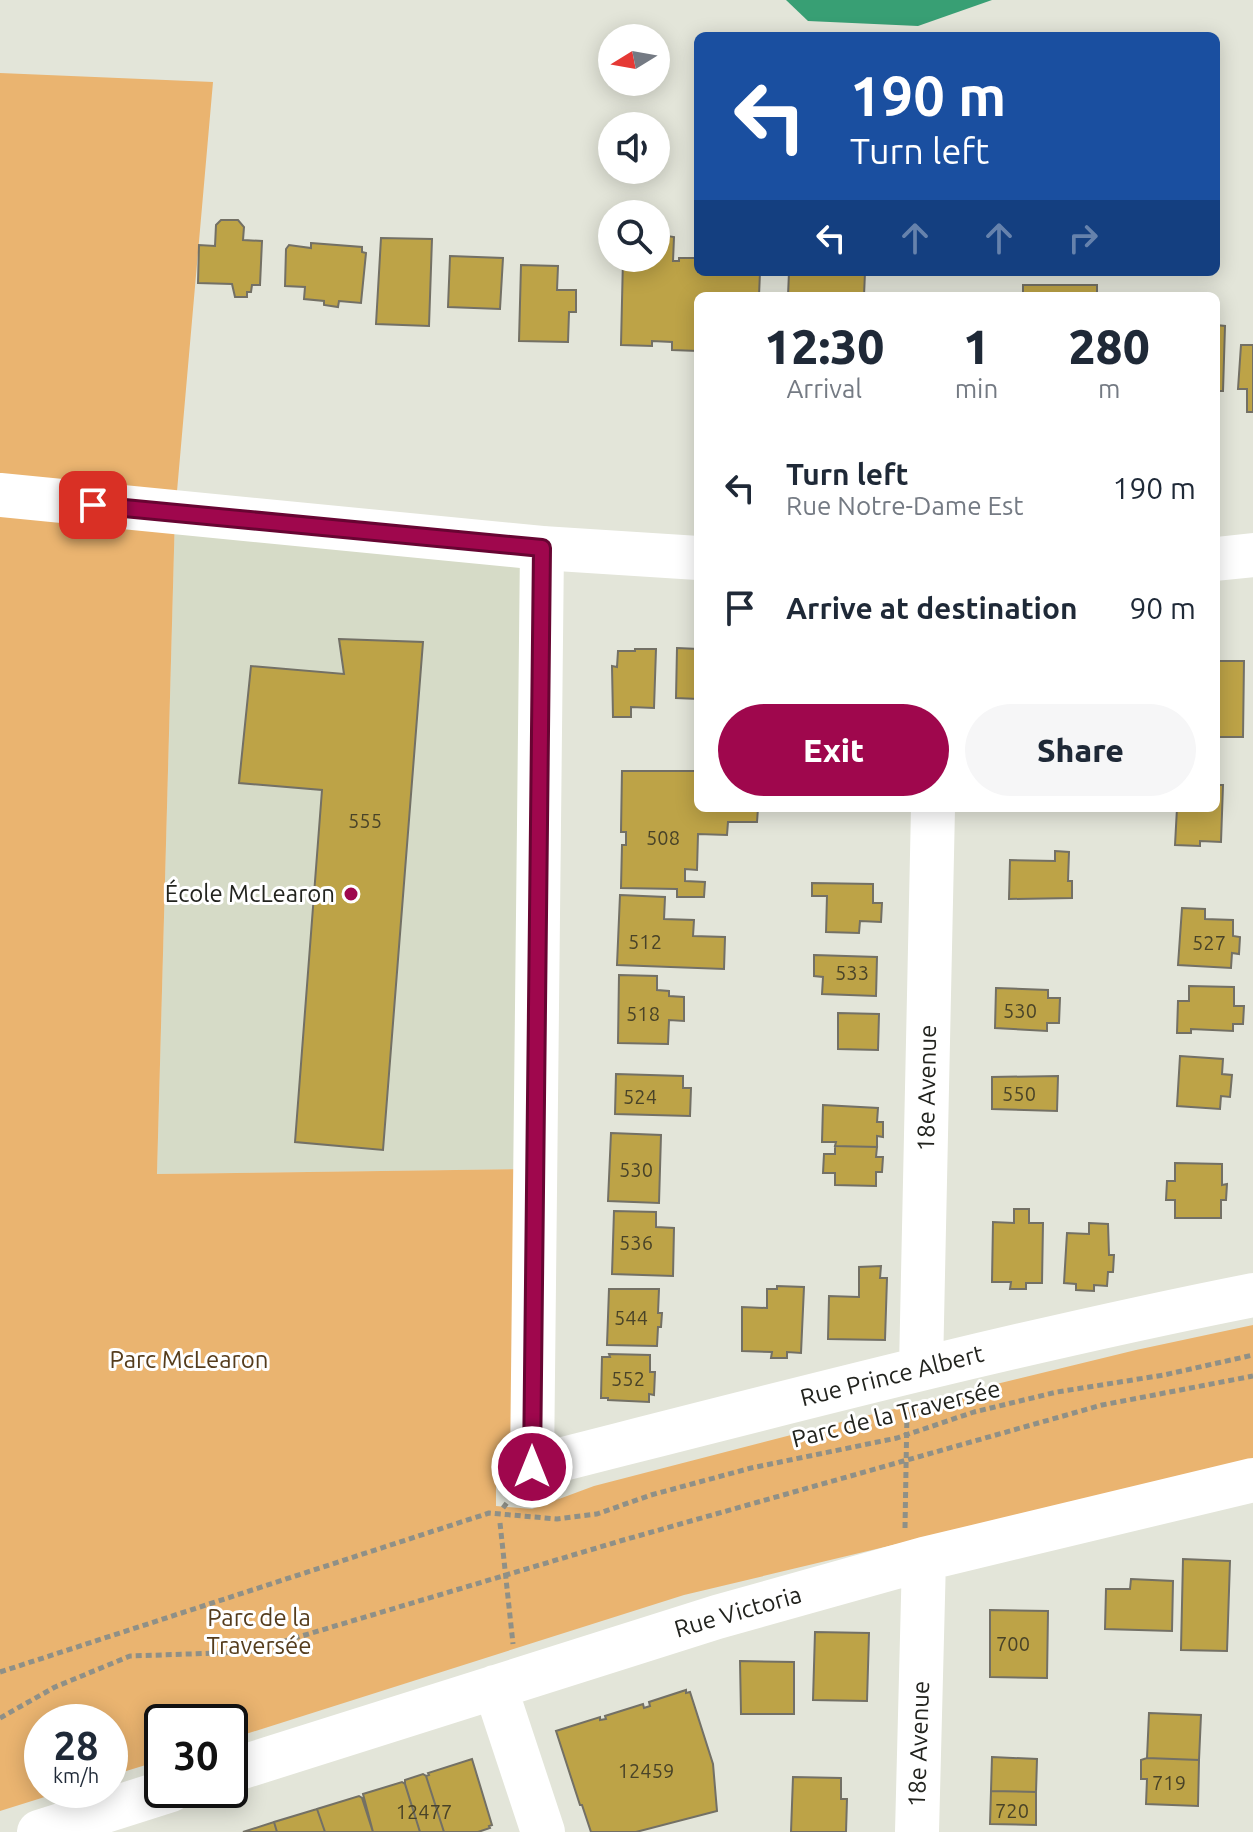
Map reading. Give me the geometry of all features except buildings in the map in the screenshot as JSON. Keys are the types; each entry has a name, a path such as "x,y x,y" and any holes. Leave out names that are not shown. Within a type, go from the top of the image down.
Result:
{"street":[{"path":"0,495 542,548 694,558"},
{"name":"Rue Prince Albert","path":"542,548 532,1467 914,1370 1108,1324 1253,1295"},
{"path":"1220,559 1253,555"},
{"name":"18e Avenue","path":"914,1370 933,812"},
{"name":"Rue Victoria","path":"248,1764 504,1670 717,1617 914,1562 1253,1480"},
{"name":"18e Avenue","path":"914,1562 917,1832"},
{"path":"504,1670 543,1832"},
{"path":"39,1832 144,1799"}],"path":[{"name":"Parc de la Traversée","path":"0,1672 489,1513 557,1519 597,1514 651,1495 751,1468 907,1435 974,1412 1057,1392 1164,1375 1253,1355"},
{"path":"914,1370 906,1460 914,1562"},
{"path":"0,1718 55,1687 130,1656 248,1652 505,1575 1102,1405 1253,1376"},
{"path":"500,1523 505,1575 504,1670"}],"shaded area":[{"path":"786,0 992,0 918,26 808,21"},
{"name":"École McLearon","path":"175,514 542,548 535,1169 157,1174"}],"green space":[{"name":"Parc McLearon","path":"0,73 213,82 175,514 157,1174 535,1169 531,1464 496,1460 496,1506 532,1509 594,1486 857,1418 1136,1350 1253,1325 1253,1459 684,1595 248,1733 248,1704 144,1704 144,1766 128,1770 128,1704 24,1704 24,1803 0,1811"}],"place":[{"name":"École McLearon","path":"351,894"}],"route":[{"path":"93,505 542,548 532,1467"}]}
